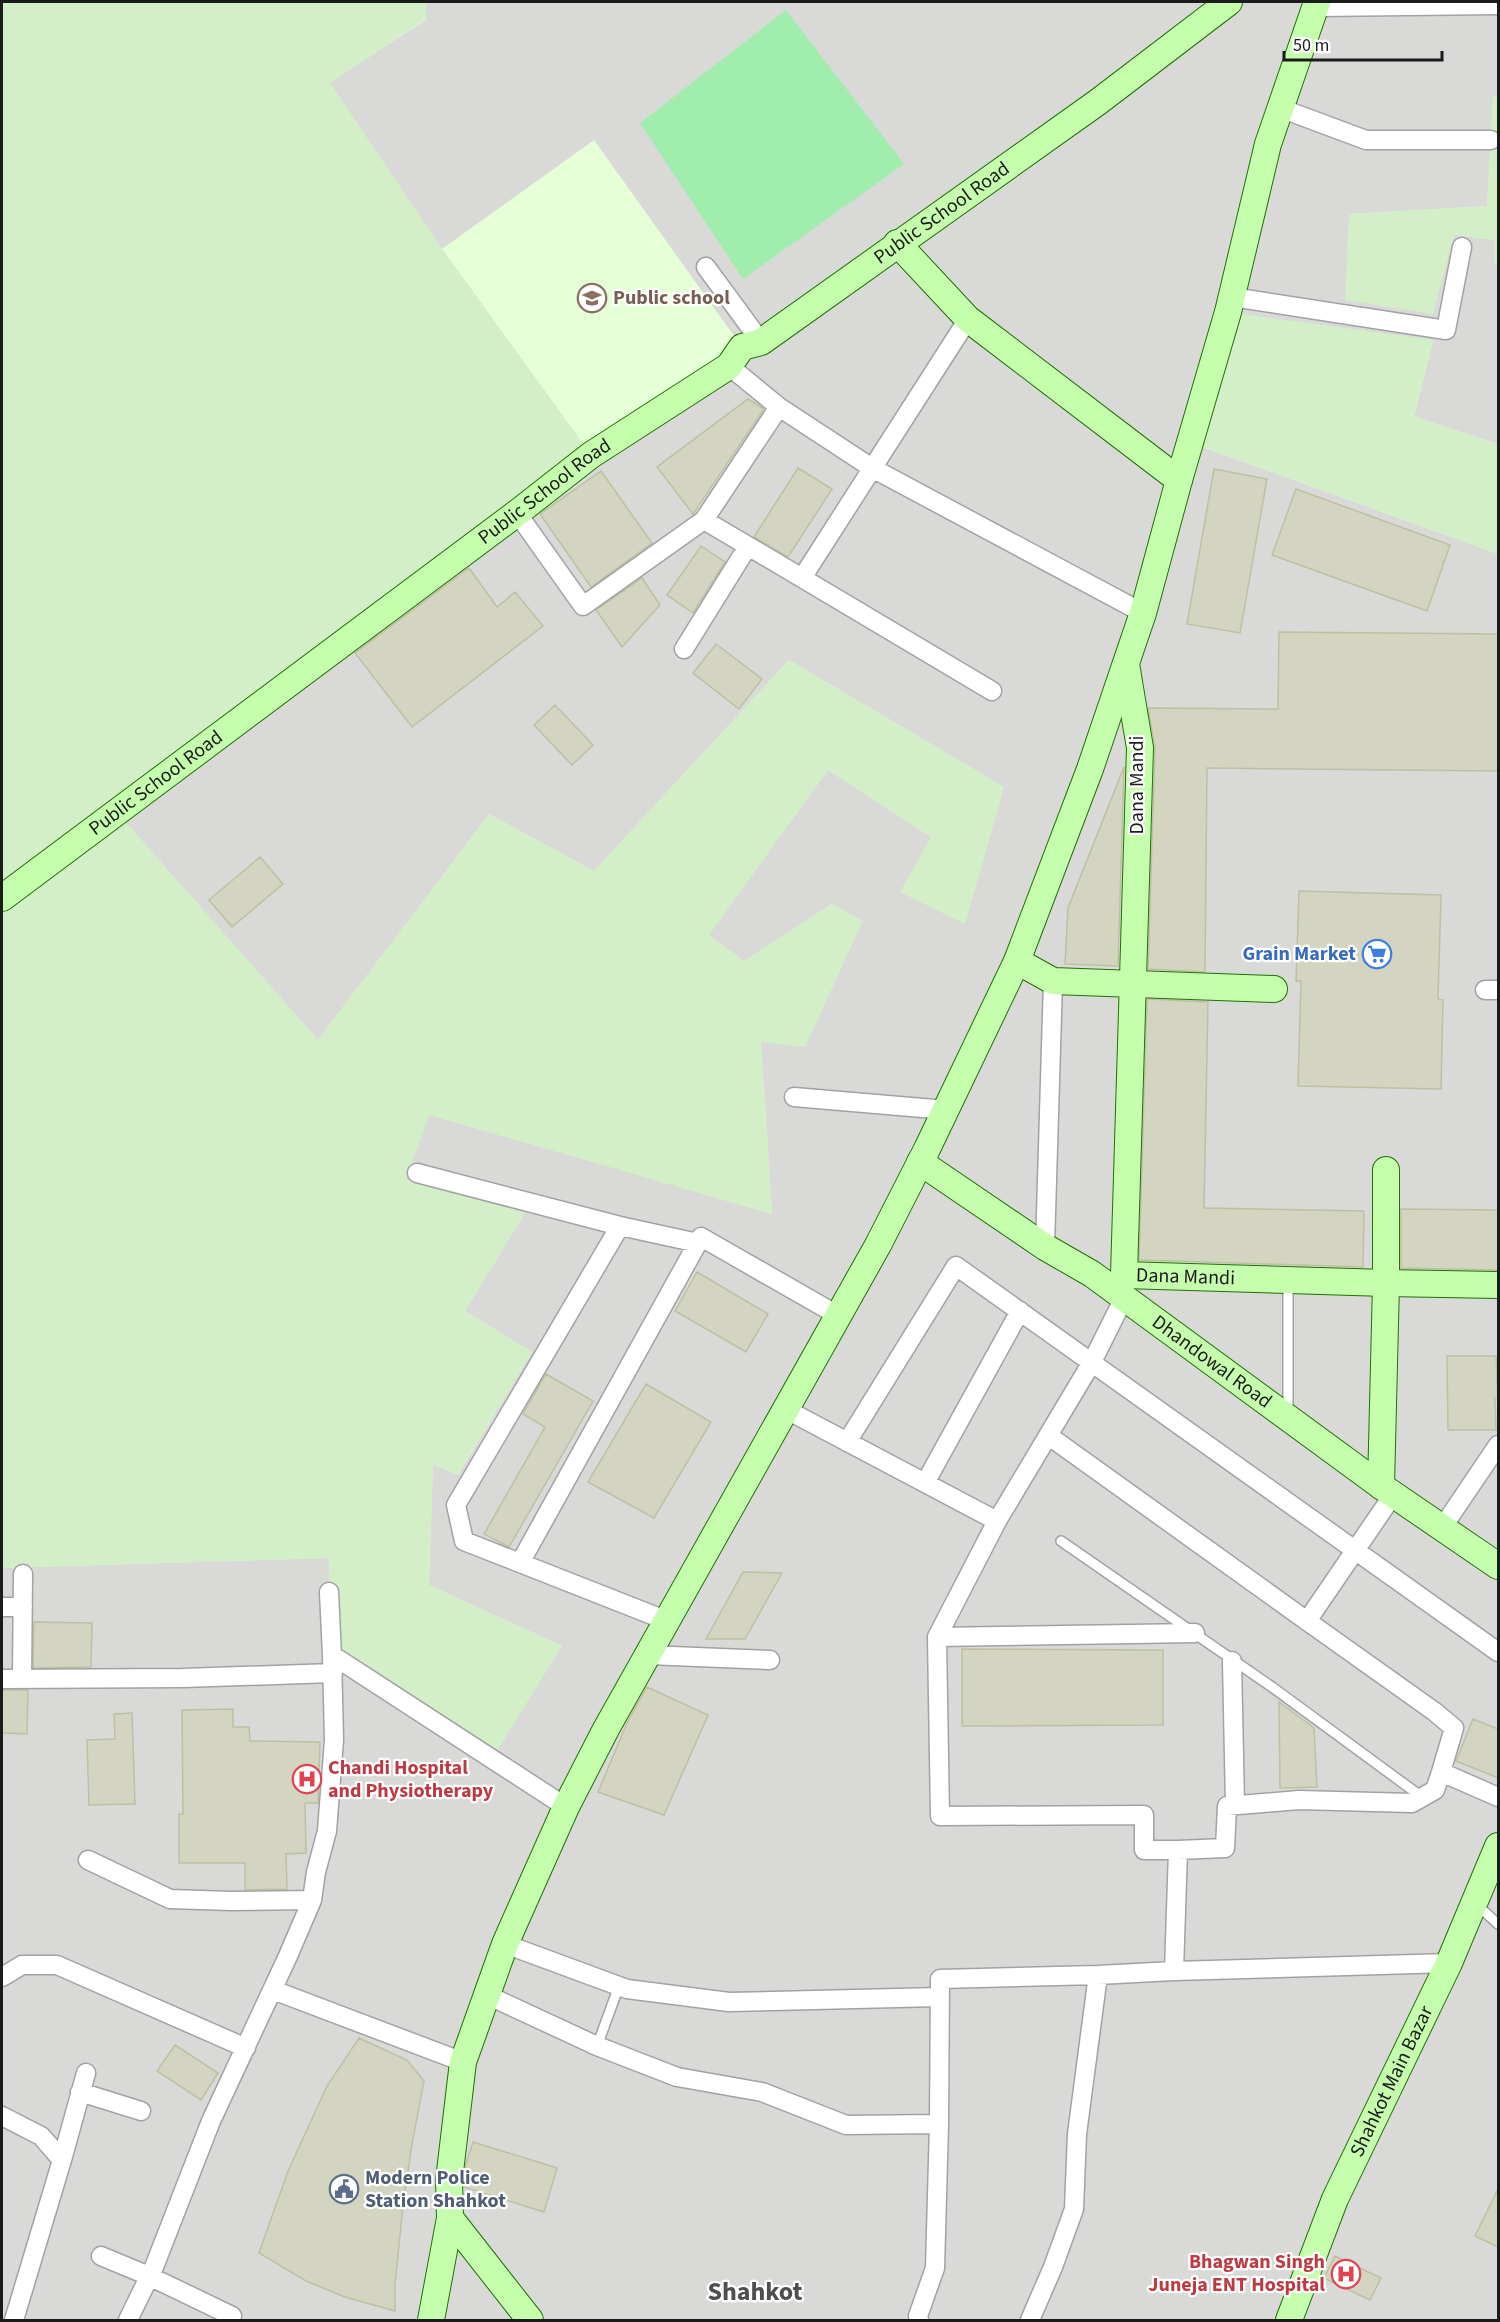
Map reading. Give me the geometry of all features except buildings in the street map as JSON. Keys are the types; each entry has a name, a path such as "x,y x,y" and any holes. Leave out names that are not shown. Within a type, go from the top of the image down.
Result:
{"street":[{"path":"431,2320 450,2218 449,2180 463,2062 505,1944 566,1807 666,1620 839,1316 920,1162 1017,961 1090,769 1143,613 1232,297 1268,144 1317,4 1498,5"},
{"name":"Public School Road","path":"2,898 517,513 591,455 729,366 742,347 761,342 1098,102 1222,7"},
{"path":"1280,108 1366,140 1491,140"},
{"path":"897,243 968,319 1179,480"},
{"path":"1232,297 1446,330 1462,247"},
{"path":"706,267 761,342"},
{"path":"802,578 968,319"},
{"path":"729,366 779,407 872,468 1143,613"},
{"path":"517,513 583,606 704,520 779,407"},
{"path":"704,520 992,691"},
{"path":"684,649 748,546"},
{"name":"Dana Mandi","path":"1126,660 1140,748 1124,1286 1288,1280 1386,1283"},
{"path":"1017,961 1053,981 1274,989"},
{"path":"1045,1247 1053,981"},
{"path":"794,1097 946,1110"},
{"path":"920,1162 1045,1247 1092,1274 1124,1286 1092,1362 997,1521 937,1637 940,1816 1144,1815 1144,1850 1225,1848 1227,1806 1299,1800 1412,1803 1435,1790 1454,1728 1435,1712 1049,1436"},
{"path":"1307,1621 1355,1550 1387,1490 1386,1170"},
{"path":"417,1173 620,1226 698,1243"},
{"path":"620,1226 456,1505 464,1541 666,1620"},
{"path":"520,1563 701,1237 839,1316"},
{"path":"847,1442 956,1266 1498,1652"},
{"path":"1386,1283 1498,1285"},
{"name":"Dhandowal Road","path":"1124,1286 1288,1417 1387,1490 1498,1566"},
{"path":"925,1483 1020,1311"},
{"path":"787,1410 997,1521"},
{"path":"1442,1528 1498,1444"},
{"path":"22,1679 23,1574"},
{"path":"128,2320 149,2276 212,2121 312,1900 316,1872 327,1831 334,1740 329,1592"},
{"path":"2,1607 23,1607"},
{"path":"937,1637 1195,1633"},
{"path":"648,1655 770,1660"},
{"path":"1232,1661 1235,1805"},
{"path":"2,1679 183,1678 332,1664 566,1807"},
{"path":"1441,1772 1498,1797"},
{"name":"Shahkot Main Bazar","path":"1289,2320 1335,2199 1449,1963 1498,1846"},
{"path":"1174,1971 1178,1850"},
{"path":"88,1860 170,1899 312,1900"},
{"path":"505,1944 627,1989 729,2002 939,1997"},
{"path":"919,2320 918,2316 935,2268 940,1979 1449,1963"},
{"path":"2,1977 22,1965 57,1965 246,2048"},
{"path":"1030,2320 1053,2267 1074,2209 1077,2134 1098,1975"},
{"path":"273,1990 463,2062"},
{"path":"487,1995 597,2046 677,2077 762,2092 846,2125 939,2124"},
{"path":"14,2320 86,2073"},
{"path":"80,2092 141,2111"},
{"path":"2,2116 41,2136 62,2160"},
{"path":"450,2218 530,2320"},
{"path":"101,2256 149,2276 232,2316"}],"lane":[{"path":"1288,1280 1288,1417"},
{"path":"1061,1541 1272,1687 1422,1797"},
{"path":"1474,1903 1498,1924"},
{"path":"597,2046 619,1986"}],"shaded area":[{"path":"2,2 426,2 426,19 330,83 442,249 591,455 117,812 318,1040 489,814 594,871 789,660 1004,787 965,924 900,892 931,837 828,770 709,935 744,961 832,904 863,921 805,1047 761,1042 772,1214 429,1115 406,1180 525,1213 465,1311 532,1352 457,1475 433,1464 429,1585 562,1646 492,1759 332,1647 329,1558 2,1568"},
{"path":"426,2 1498,2 1498,96 1493,96 1487,206 1349,214 1454,235 1494,240 1495,264 1498,265 1498,444 1414,417 1433,341 1191,443 1498,554 1498,2320 2,2320 2,1568 329,1558 332,1647 562,1646 429,1585 433,1464 458,1475 532,1352 465,1311 525,1213 405,1179 429,1114 772,1213 761,1042 832,904 744,961 708,935 828,770 931,837 1004,787 789,660 594,871 489,814 318,1040 116,812 442,249 329,83 426,20"},
{"path":"1493,96 1498,96 1498,265 1495,264 1494,240 1454,235 1433,314 1345,300 1349,214 1487,206"},
{"name":"Public school","path":"594,140 742,347 591,455 442,249"},
{"path":"1228,312 1433,340 1414,416 1498,444 1498,554 1191,443"}],"green space":[{"path":"786,10 904,164 743,279 640,123"}],"place":[{"name":"Public school","path":"592,298"},
{"name":"Grain Market","path":"1377,954"},
{"name":"Chandi Hospital and Physiotherapy","path":"307,1779"},
{"name":"Modern Police Station Shahkot","path":"344,2189"},
{"name":"Bhagwan Singh Juneja ENT Hospital","path":"1346,2274"}],"district":[{"name":"Shahkot","path":"755,2291"}]}
